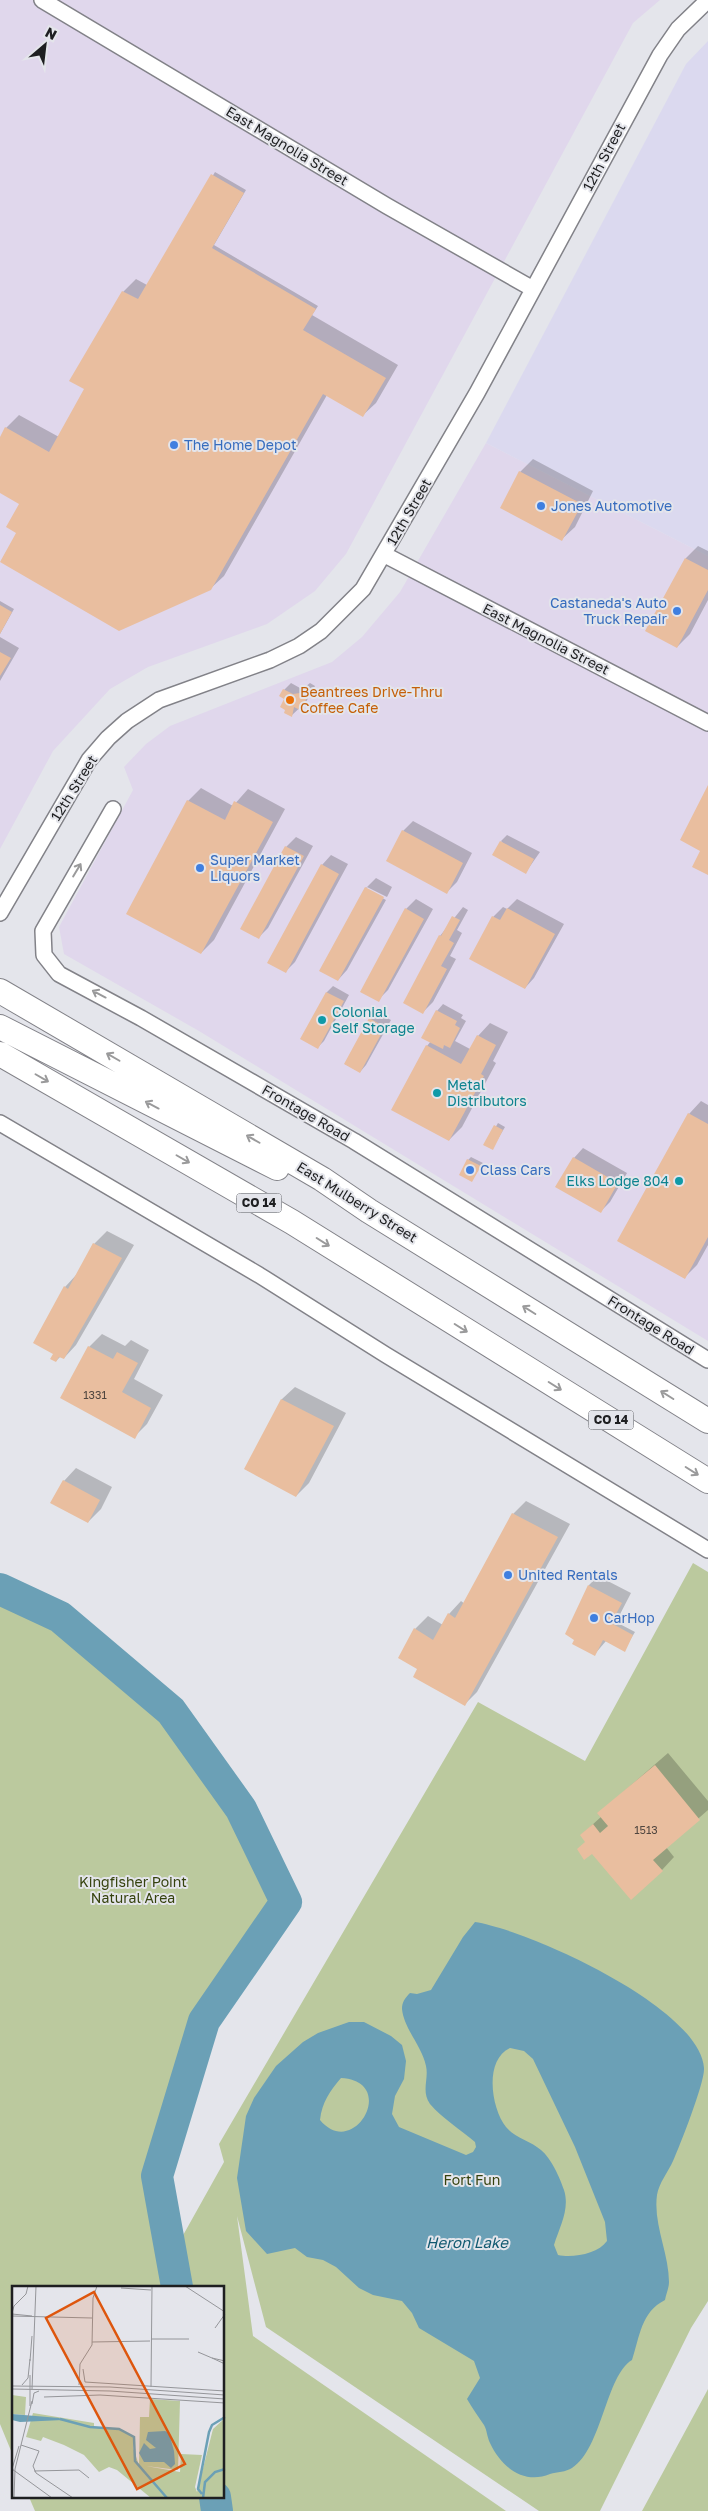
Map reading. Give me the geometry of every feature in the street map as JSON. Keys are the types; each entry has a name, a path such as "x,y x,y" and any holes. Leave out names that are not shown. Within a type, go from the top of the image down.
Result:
{"highway":[{"name":"East Mulberry Street","path":"0,992 322,1179 369,1211 708,1421"},
{"path":"0,1027 254,1158 369,1211"},
{"name":"CO 14","path":"0,1054 292,1222 708,1481"}],"street":[{"name":"East Magnolia Street","path":"42,0 387,206 533,289"},
{"name":"12th Street","path":"0,913 89,760 108,738 159,700 270,660 299,646 343,611 363,589 385,555 533,289 660,54 678,28 708,0"},
{"name":"East Magnolia Street","path":"385,555 708,723"},
{"name":"Frontage Road","path":"112,809 43,931 44,955 59,974 141,1018 354,1141 708,1360"},
{"path":"0,1123 259,1274 386,1355 708,1550"}],"shaded area":[{"path":"0,0 660,0 633,23 346,554 315,591 267,624 148,667 110,689 53,751 0,849"},
{"path":"708,41 708,556 486,443 686,64"},
{"path":"486,443 708,556 708,1341 199,1031 64,954 59,927 133,790 124,767 146,744 170,726 332,662 362,637 400,592"}],"green space":[{"name":"Fort Fun","path":"693,1563 708,1572 708,2301 691,2328 600,2511 539,2511 266,2327 237,2216 253,2336 506,2511 35,2511 29,2498 225,2498 225,2286 12,2286 12,2453 0,2424 0,1589 60,1617 171,1711 241,1809 286,1902 204,2021 157,2176 172,2255 224,2162 219,2144 478,1702 585,1761"},
{"path":"708,2389 708,2511 642,2511 707,2391"}],"water":[{"name":"Heron Lake","path":"475,1922 500,1928 570,1956 608,1975 644,1997 674,2021 695,2045 704,2068 701,2086 686,2128 657,2195 657,2217 667,2260 669,2284 665,2300 657,2305 646,2318 632,2360 623,2368 616,2381 597,2429 582,2459 570,2469 540,2477 531,2477 514,2472 500,2460 495,2452 484,2425 467,2399 480,2378 474,2361 419,2328 412,2313 402,2301 373,2295 359,2288 336,2267 323,2260 307,2257 295,2248 267,2254 246,2231 237,2178 246,2116 254,2098 276,2066 303,2042 318,2033 349,2022 364,2022 391,2036 402,2045 406,2061 404,2079 395,2096 392,2114 399,2127 466,2155 473,2152 476,2147 475,2142 440,2114 427,2099 426,2066 421,2051 406,2024 402,2009 404,2000 410,1993 417,1994 431,1990 463,1937","holes":["510,2048 524,2051 533,2059 575,2147 605,2222 607,2241 591,2252 571,2256 558,2255 554,2245 564,2218 566,2204 566,2197 560,2180 552,2163 545,2154 510,2131 501,2119 494,2097 493,2073 496,2063 502,2054","341,2078 358,2082 367,2092 369,2103 365,2116 357,2126 346,2131 333,2130 320,2120 327,2097"]}],"building":[{"name":"The Home Depot","path":"211,174 244,193 212,248 316,309 303,330 386,378 363,417 323,394 211,590 119,631 0,562 16,533 6,527 19,504 0,493 0,437 5,427 49,452 84,389 69,381 122,291 138,299"},
{"name":"Jones Automotive","path":"519,471 582,504 562,541 500,508"},
{"name":"Castaneda's Auto Truck Repair","path":"685,558 708,570 708,590 677,648 645,631"},
{"path":"0,605 12,612 0,634"},
{"path":"0,652 11,658 0,676"},
{"path":"302,688 310,693 300,710 294,707 292,717 284,713 285,710 280,707 284,699 279,696 283,689 293,694 300,693"},
{"path":"708,785 708,875 692,867 700,851 680,840"},
{"name":"Super Market Liquors","path":"187,800 225,820 234,801 273,822 201,954 126,914"},
{"path":"402,830 463,863 447,894 386,861"},
{"path":"500,841 534,859 526,874 492,855"},
{"path":"285,846 304,856 259,939 240,929"},
{"path":"321,864 339,874 286,973 267,963"},
{"path":"365,887 384,897 338,981 319,971"},
{"path":"405,908 424,919 379,1002 360,992"},
{"path":"507,908 555,934 525,989 469,959 492,916 500,920"},
{"path":"452,916 460,920 449,940 454,943 441,966 447,969 423,1014 403,1003 439,935 441,936"},
{"name":"Colonial Self Storage","path":"326,992 344,1001 318,1049 300,1039"},
{"path":"436,1010 457,1021 455,1025 460,1028 450,1048 444,1045 443,1049 421,1038"},
{"path":"369,1018 385,1027 360,1073 344,1064"},
{"name":"Metal Distributors","path":"477,1035 496,1045 481,1074 484,1076 449,1141 391,1110 426,1045 461,1064"},
{"name":"Elks Lodge 804","path":"688,1113 708,1124 708,1237 685,1279 617,1241"},
{"path":"494,1125 503,1130 493,1150 483,1145"},
{"path":"573,1157 618,1183 601,1213 555,1187"},
{"name":"Class Cars","path":"467,1159 481,1166 472,1182 459,1175"},
{"path":"93,1243 122,1258 64,1359 59,1357 56,1362 50,1359 53,1354 33,1343 64,1286 68,1289"},
{"path":"88,1346 113,1359 117,1352 138,1363 122,1392 151,1408 135,1439 60,1398"},
{"path":"281,1399 334,1426 296,1497 244,1469"},
{"path":"63,1480 100,1500 88,1523 50,1503"},
{"name":"United Rentals","path":"512,1513 558,1537 465,1706 413,1677 417,1669 398,1658 414,1628 433,1640 448,1613 455,1618"},
{"name":"CarHop","path":"588,1585 622,1603 611,1623 633,1635 625,1652 603,1640 595,1656 572,1644 574,1640 565,1634"},
{"path":"655,1765 700,1820 653,1860 663,1871 631,1900 592,1854 584,1860 577,1849 585,1842 580,1835 593,1824 600,1833 608,1826 597,1813"}],"waterway":[{"path":"0,1589 60,1617 171,1711 241,1809 286,1902 204,2021 157,2176 177,2286"},
{"path":"215,2498 217,2511"}],"place":[{"name":"The Home Depot","path":"174,445"},
{"name":"Jones Automotive","path":"541,506"},
{"name":"Castaneda's Auto Truck Repair","path":"677,611"},
{"name":"Beantrees Drive-Thru Coffee Cafe","path":"290,700"},
{"name":"Super Market Liquors","path":"200,868"},
{"name":"Colonial Self Storage","path":"322,1020"},
{"name":"Metal Distributors","path":"437,1093"},
{"name":"Class Cars","path":"470,1170"},
{"name":"Elks Lodge 804","path":"679,1181"},
{"name":"United Rentals","path":"508,1575"},
{"name":"CarHop","path":"594,1618"}],"park label":[{"name":"Kingfisher Point Natural Area","path":"133,1890"}]}
